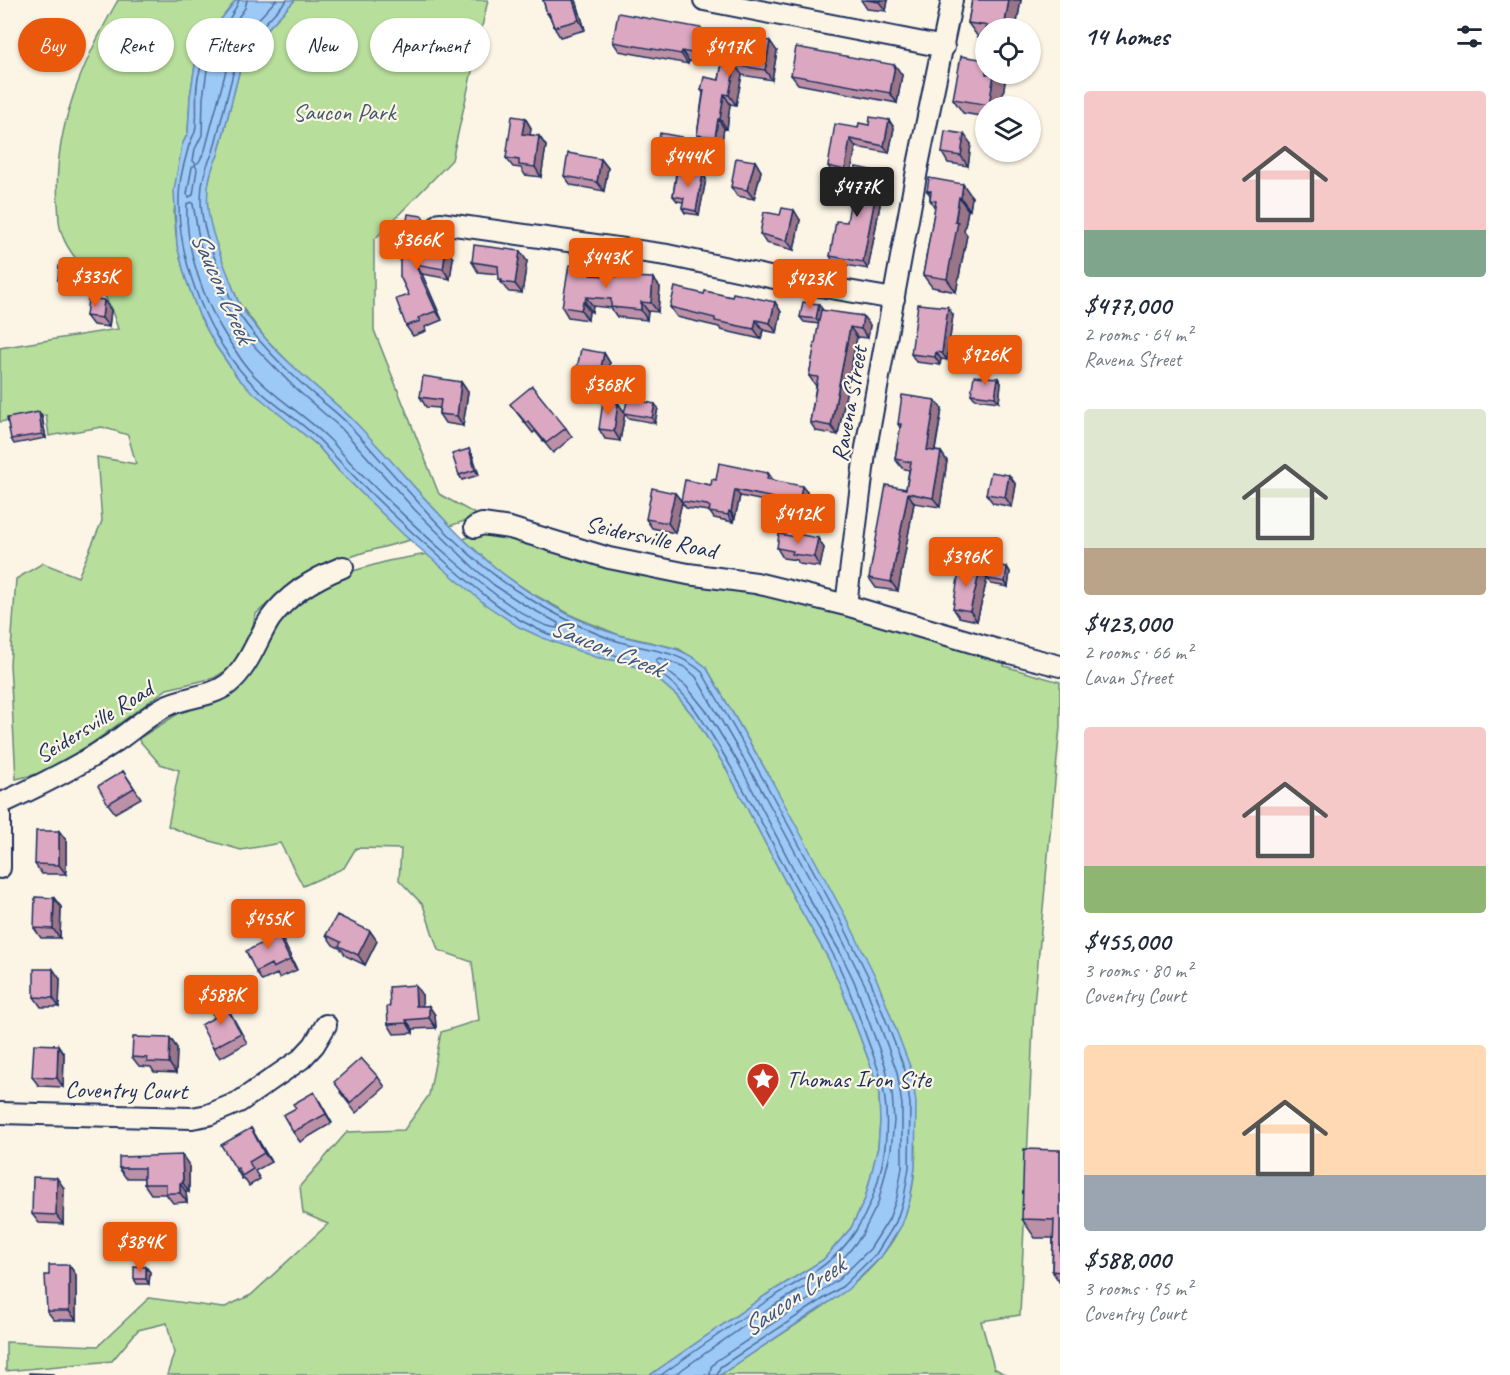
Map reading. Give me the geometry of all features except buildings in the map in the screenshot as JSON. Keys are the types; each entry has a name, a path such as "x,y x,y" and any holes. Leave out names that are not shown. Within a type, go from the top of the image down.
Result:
{"street":[{"path":"704,0 944,48"},
{"name":"Ravena Street","path":"846,605 865,453 918,165 944,48 952,0"},
{"path":"440,223 668,255 779,279 894,299"},
{"name":"Seidersville Road","path":"475,527 482,524 510,528 609,558 688,574 756,583 846,605 1060,666"},
{"name":"Seidersville Road","path":"0,804 58,777 111,745 178,699 197,696 225,686 242,670 271,618 287,601 324,574 343,567"},
{"path":"0,814 0,868"},
{"name":"Coventry Court","path":"0,1113 192,1118 208,1115 239,1102 301,1059 315,1045 326,1025"}],"green space":[{"path":"118,0 236,0 222,18 186,18 186,72 194,72 188,133 182,145 174,213 177,245 185,276 199,315 216,346 238,378 318,446 339,471 410,540 365,552 296,578 256,614 252,629 235,665 214,678 167,689 55,770 16,779 10,664 16,579 43,563 78,577 102,521 97,457 136,464 128,435 102,427 49,436 46,415 0,422 0,348 118,329 105,296 73,255 60,228 57,177 60,150 73,98 82,72 86,72 86,63 98,37 98,72 174,72 174,18 108,18"},
{"name":"Saucon Park","path":"295,0 488,0 484,18 370,18 370,72 472,72 452,160 374,240 374,330 439,494 479,516 450,526 351,418 305,379 265,338 239,303 213,239 206,199 212,167 218,155 239,72 274,72 274,22"},
{"path":"495,532 535,546 609,566 829,608 1005,661 1004,666 1060,682 1060,727 1034,1005 1020,1315 981,1321 994,1368 1006,1375 720,1375 843,1293 882,1255 902,1223 909,1204 916,1146 772,781 706,667 679,649 619,635 575,617 502,574 463,539 477,534"},
{"path":"427,554 451,574 595,657 625,662 643,670 677,696 695,718 727,770 828,958 872,1069 879,1094 878,1147 865,1199 851,1228 823,1260 766,1295 650,1375 167,1375 174,1353 167,1323 138,1330 112,1361 6,1371 6,1342 98,1346 149,1298 223,1308 251,1295 328,1224 303,1213 300,1186 347,1132 404,1130 429,1095 441,1032 479,1020 472,962 438,950 423,905 399,880 401,849 356,848 344,868 303,886 280,843 241,850 168,826 179,770 160,764 138,739 198,701 234,691 282,615 311,590 339,575 388,561"}],"water":[{"path":"236,0 295,0 274,22 274,18 222,18"},
{"name":"Saucon Creek","path":"194,72 239,72 208,185 207,199 216,243 243,311 275,349 351,418 435,510 479,554 503,574 561,611 584,622 631,639 675,649 706,667 772,781 877,980 911,1069 916,1103 915,1168 910,1200 902,1225 881,1257 847,1290 720,1375 650,1375 766,1295 823,1260 851,1228 865,1199 878,1147 879,1094 841,987 828,958 727,770 695,718 677,696 660,681 642,670 625,662 595,657 543,638 519,627 486,605 404,535 339,471 318,446 238,378 216,346 199,315 177,245 174,190 182,145 188,133"}],"place":[{"name":"Thomas Iron Site","path":"763,1108"}]}
